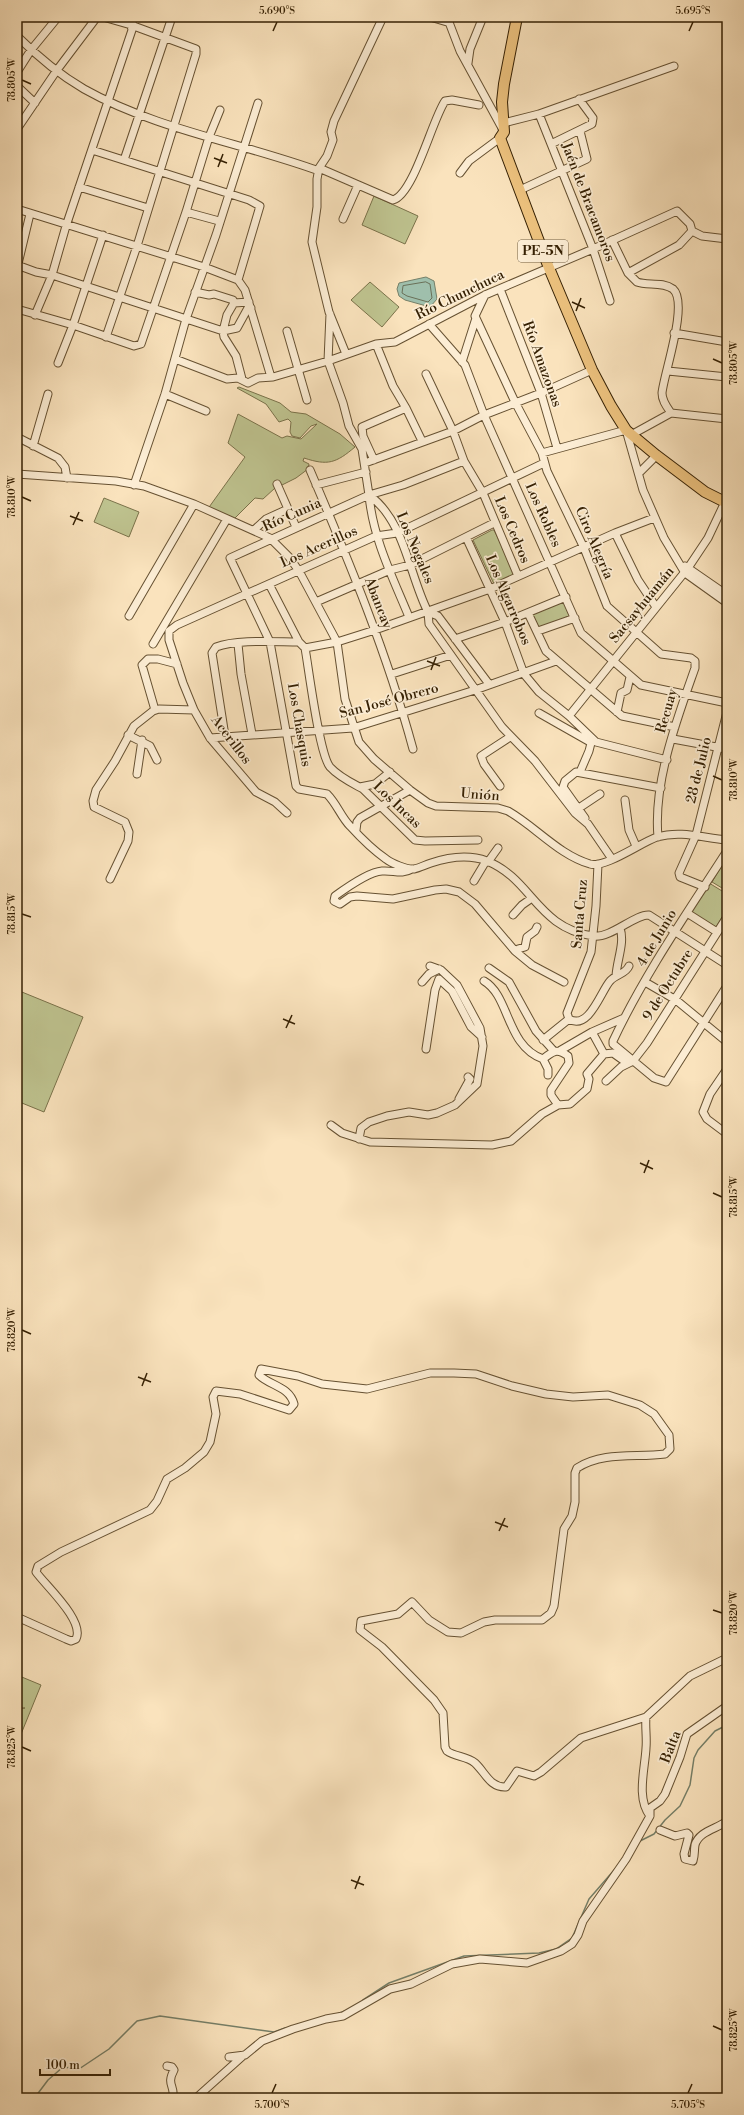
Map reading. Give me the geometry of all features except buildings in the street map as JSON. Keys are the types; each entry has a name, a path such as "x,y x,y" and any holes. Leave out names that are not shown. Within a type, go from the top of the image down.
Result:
{"highway":[{"name":"PE-5N","path":"517,17 504,84 503,131 520,190 549,268 592,370 610,406 628,432 655,457 725,506"}],"street":[{"path":"17,72 31,50 58,17"},
{"path":"17,129 56,70 97,17"},
{"path":"103,17 131,25 196,49 195,58 175,126 159,171 137,246 106,337"},
{"path":"35,314 52,275 66,226 132,30 131,25 134,17"},
{"path":"124,160 172,17"},
{"path":"346,354 330,314 312,242 316,207 317,179 319,169 327,156 333,140 331,132 334,121 383,17"},
{"path":"430,17 448,19 468,63 503,131"},
{"path":"468,63 470,49 483,17"},
{"path":"17,36 31,50 56,70 84,89 109,101 175,126 319,169 358,184 393,200 398,198 409,184 445,101 452,100 479,104"},
{"path":"460,173 469,161 503,131 538,114 579,99 622,86 674,66"},
{"path":"17,86 35,103"},
{"path":"551,144 592,124 593,118 579,99"},
{"path":"134,485 165,394 186,319 258,103"},
{"path":"17,309 73,325 137,346 141,344 186,212 209,137 220,110"},
{"name":"Jaén de Bracamoros","path":"538,114 593,249 610,301"},
{"path":"520,190 588,158 580,131"},
{"path":"92,150 249,200 260,206 238,280"},
{"path":"343,219 358,184"},
{"path":"79,187 148,208"},
{"path":"17,209 66,226 103,235 204,267 238,280 245,290 271,377"},
{"name":"Río Chunchuca","path":"175,358 227,379 238,378 248,383 258,378 271,377 328,361 376,344 395,342 485,295 677,211 690,224 692,231"},
{"path":"186,212 219,222"},
{"path":"30,214 17,266 52,275 223,331 237,328 250,305"},
{"path":"628,273 679,245 692,231 702,236 727,239"},
{"path":"58,363 73,325 103,235"},
{"path":"612,240 628,273 637,282 654,283 665,286 672,289 677,295 679,301 668,371 662,394 664,402 671,413"},
{"name":"Río Amazonas","path":"500,289 541,393 557,448"},
{"path":"195,292 209,295 214,294 233,300 234,303 250,305"},
{"path":"462,362 476,318 475,313 485,295"},
{"path":"234,303 227,315 223,331 224,337 236,356 242,380"},
{"path":"330,314 328,361 343,403 349,426 362,449 371,515 376,536 409,617"},
{"name":"Ciro Alegría","path":"476,318 515,402 542,453 544,463 584,548 607,606 635,634"},
{"name":"Los Robles","path":"429,324 465,366 484,415 581,633 641,685 727,703"},
{"path":"287,331 307,400"},
{"path":"674,333 727,342"},
{"path":"376,344 393,386 406,408 422,441"},
{"path":"365,463 453,431 484,415 541,393 592,370"},
{"path":"668,371 727,377"},
{"name":"Los Cedros","path":"426,374 453,431 464,461 483,493 494,523 518,576"},
{"path":"33,446 48,394"},
{"path":"165,394 206,411"},
{"path":"374,460 361,433 362,427 406,408"},
{"path":"542,453 557,448 628,432 671,413 727,419"},
{"path":"628,432 643,490 664,538 687,571 727,603"},
{"path":"17,437 62,462 67,478"},
{"path":"639,473 655,457"},
{"name":"Río Cunia","path":"247,595 230,558 270,538 369,495 403,485 464,461"},
{"name":"Los Acerillos","path":"177,664 168,637 169,631 178,625 376,536 397,533 544,463"},
{"name":"Abancay","path":"310,470 392,674 413,749"},
{"path":"316,485 366,472"},
{"name":"Unión","path":"17,474 116,481 160,491 194,504 270,538 289,557 299,571 337,642 345,699 353,728 363,748 410,790 428,803 436,806 498,808 508,811 566,852 581,860 598,864"},
{"path":"277,484 296,527"},
{"name":"Los Nogales","path":"369,495 380,503 397,533 428,612 429,624 475,690 510,736 535,761 575,813 588,824"},
{"path":"129,616 194,504"},
{"name":"Sacsayhuamán","path":"569,716 656,607 687,571 708,538 725,506"},
{"path":"254,530 266,519 288,509"},
{"path":"270,584 300,642 305,648 337,642 375,630 490,589 551,563 615,533 654,518"},
{"path":"153,644 226,519"},
{"path":"316,602 390,570 410,565 494,523"},
{"path":"615,533 638,580 656,607"},
{"name":"Los Algarrobos","path":"466,537 505,622 524,674 539,692 569,716 591,740"},
{"path":"687,571 727,595"},
{"name":"Los Chasquis","path":"247,595 270,642 288,732 296,786 327,794 350,826 356,830"},
{"path":"455,639 505,622 566,597"},
{"path":"428,612 438,616 489,684"},
{"path":"528,613 538,631 546,651 617,712 627,718 676,727"},
{"path":"538,631 575,618"},
{"name":"Recuay","path":"635,634 661,654 694,659 695,668 676,727 661,788 657,810 658,837"},
{"path":"226,736 213,655 213,651 216,647 270,642 300,642"},
{"path":"238,644 241,674 252,734"},
{"name":"Los Incas","path":"305,648 322,748 330,768 354,785 360,787 409,835 419,841 478,840"},
{"path":"392,674 451,655"},
{"path":"155,710 142,665 148,658 177,664"},
{"name":"San José Obrero","path":"210,738 353,728 524,674 556,661"},
{"name":"Acerillos","path":"177,664 194,710 210,738 256,792 275,802 287,814"},
{"path":"617,712 619,697 621,693 627,690 630,676"},
{"path":"110,880 128,841 129,832 125,822 94,807 93,801 96,790 115,761 134,726 155,710 194,710"},
{"name":"28 de Julio","path":"705,887 680,877 680,871 696,834 727,712"},
{"path":"539,713 603,745 667,760"},
{"path":"128,735 142,740 150,746 157,760"},
{"path":"500,786 484,764 481,756 510,736"},
{"path":"673,739 727,750"},
{"path":"137,774 142,740"},
{"path":"580,772 589,751 591,740"},
{"path":"360,787 375,784 390,772"},
{"path":"612,859 579,808 563,787 563,784 568,777 576,772 580,772 661,788"},
{"path":"410,790 381,808 360,818 357,822 356,830 386,859 412,869"},
{"path":"579,808 600,794"},
{"path":"625,800 629,830 636,846"},
{"path":"598,864 658,837 674,834 696,834 727,840"},
{"path":"474,881 487,861 498,848"},
{"name":"4 de Junio","path":"630,1062 613,1044 613,1041 624,1018 675,931 705,887 724,863 727,851"},
{"path":"564,982 538,968 518,953 475,904 459,892 446,889 400,898 366,895 350,897 340,904 334,901 334,896 360,880 381,871 401,874 412,869 457,857 476,857 487,861 518,881 552,920 563,927 593,936 601,935 620,928 644,915 649,916 727,964"},
{"name":"Santa Cruz","path":"568,1019 568,1010 591,952 598,864"},
{"path":"513,915 522,905 532,898"},
{"path":"687,913 717,932"},
{"name":"9 de Octubre","path":"606,1082 630,1062 676,1000 705,950 727,917"},
{"path":"518,953 518,948 526,947 527,937 534,933 537,926"},
{"path":"616,976 619,953 623,942 620,928"},
{"path":"359,1139 361,1128 376,1119 409,1112 428,1115 455,1105 476,1084 483,1046 480,1028 457,985 439,969 430,966"},
{"path":"543,1040 568,1019 575,1020 590,1013 606,986 616,976 625,972 629,966"},
{"path":"489,968 509,982 543,1040 568,1056 569,1063 551,1090 551,1095 558,1105"},
{"path":"422,982 429,974 439,969"},
{"path":"426,1049 435,990 439,979 452,991 471,1027 482,1037"},
{"path":"484,980 495,992 523,1045 532,1055 543,1059 548,1069 548,1075"},
{"path":"645,982 676,1000 703,1024 727,1042"},
{"path":"331,1125 342,1134 384,1144 400,1142 466,1146 492,1145 512,1141 530,1123 558,1105 570,1104 582,1095 587,1089 589,1079 587,1074 604,1054 613,1053 654,1078 666,1082 727,986"},
{"path":"543,1059 592,1032 624,1018"},
{"path":"592,1032 604,1054"},
{"path":"727,1070 710,1094 703,1112 707,1119 727,1134"},
{"path":"458,1101 470,1079 468,1077"},
{"path":"17,1617 66,1639 76,1639 78,1635 77,1628 68,1610 36,1572 38,1566 61,1552 150,1510 157,1501 167,1479 185,1468 204,1452 210,1442 216,1414 213,1397 216,1391 227,1391 251,1397 286,1410 292,1408 294,1404 292,1398 278,1386 262,1378 259,1375 261,1369 298,1376 322,1384 367,1389 430,1374 476,1374 512,1386 546,1394 573,1397 596,1394 608,1395 640,1405 654,1414 669,1436 670,1448 665,1454 614,1456 599,1459 577,1468 575,1473 575,1502 572,1516 564,1528 554,1606 547,1618 542,1620 495,1620 484,1622 461,1633 448,1632 429,1620 412,1602 398,1614 361,1621 360,1630 382,1647 434,1700 443,1713 444,1747 447,1751 471,1760 490,1780 501,1787 506,1787 517,1771 534,1776 541,1772 581,1738 646,1717 690,1676 727,1658"},
{"name":"Balta","path":"196,2098 262,2041 326,2019 343,2016 390,1989 411,1984 452,1964 480,1959 526,1963 561,1951 572,1944 584,1921 639,1836 650,1812 665,1794 680,1757 687,1734 714,1717 727,1706"},
{"path":"646,1717 646,1748 643,1784 645,1806 650,1812"},
{"path":"660,1830 675,1836 687,1833 689,1835 684,1854 685,1858 693,1861 696,1854 695,1845 701,1837 708,1830 720,1826 727,1821"},
{"path":"229,2057 244,2055"},
{"path":"167,2066 172,2067 174,2070 169,2081 174,2094 173,2098"}],"green space":[{"path":"374,196 418,216 405,244 362,225"},
{"path":"370,282 399,307 382,327 351,300"},
{"path":"239,387 280,403 291,412 306,414 340,434 355,447 342,457 331,462 319,462 304,458 303,461 309,464 308,469 296,478 282,485 276,483 275,488 263,499 255,498 232,521 207,510 245,457 228,443 238,414 282,438 287,436 301,439 317,424 311,426 300,438 292,436 290,432 291,422 288,419 279,422 266,404 237,388"},
{"path":"104,498 139,512 129,537 94,522"},
{"path":"494,530 515,572 513,575 494,584 473,540"},
{"path":"563,601 571,615 539,629 532,615"},
{"path":"722,865 727,868 727,891 712,882"},
{"path":"709,883 727,894 727,909 716,927 691,912"},
{"path":"17,990 83,1017 44,1112 17,1101"},
{"path":"17,1675 41,1685 17,1744 17,1709 25,1708 17,1708"}],"water":[{"path":"426,277 434,281 437,299 430,307 405,300 399,296 397,289 399,283"}],"waterway":[{"path":"640,1841 654,1834 665,1820 680,1806 690,1785 694,1758 698,1750 715,1731 727,1725"},
{"path":"363,2000 389,1983 464,1956 539,1953 556,1949 572,1938 589,1899 615,1869"},
{"path":"337,2014 345,2011"},
{"path":"25,2098 36,2096 48,2080 63,2067 79,2069 109,2049 137,2021 160,2016 274,2032 285,2028"}]}
